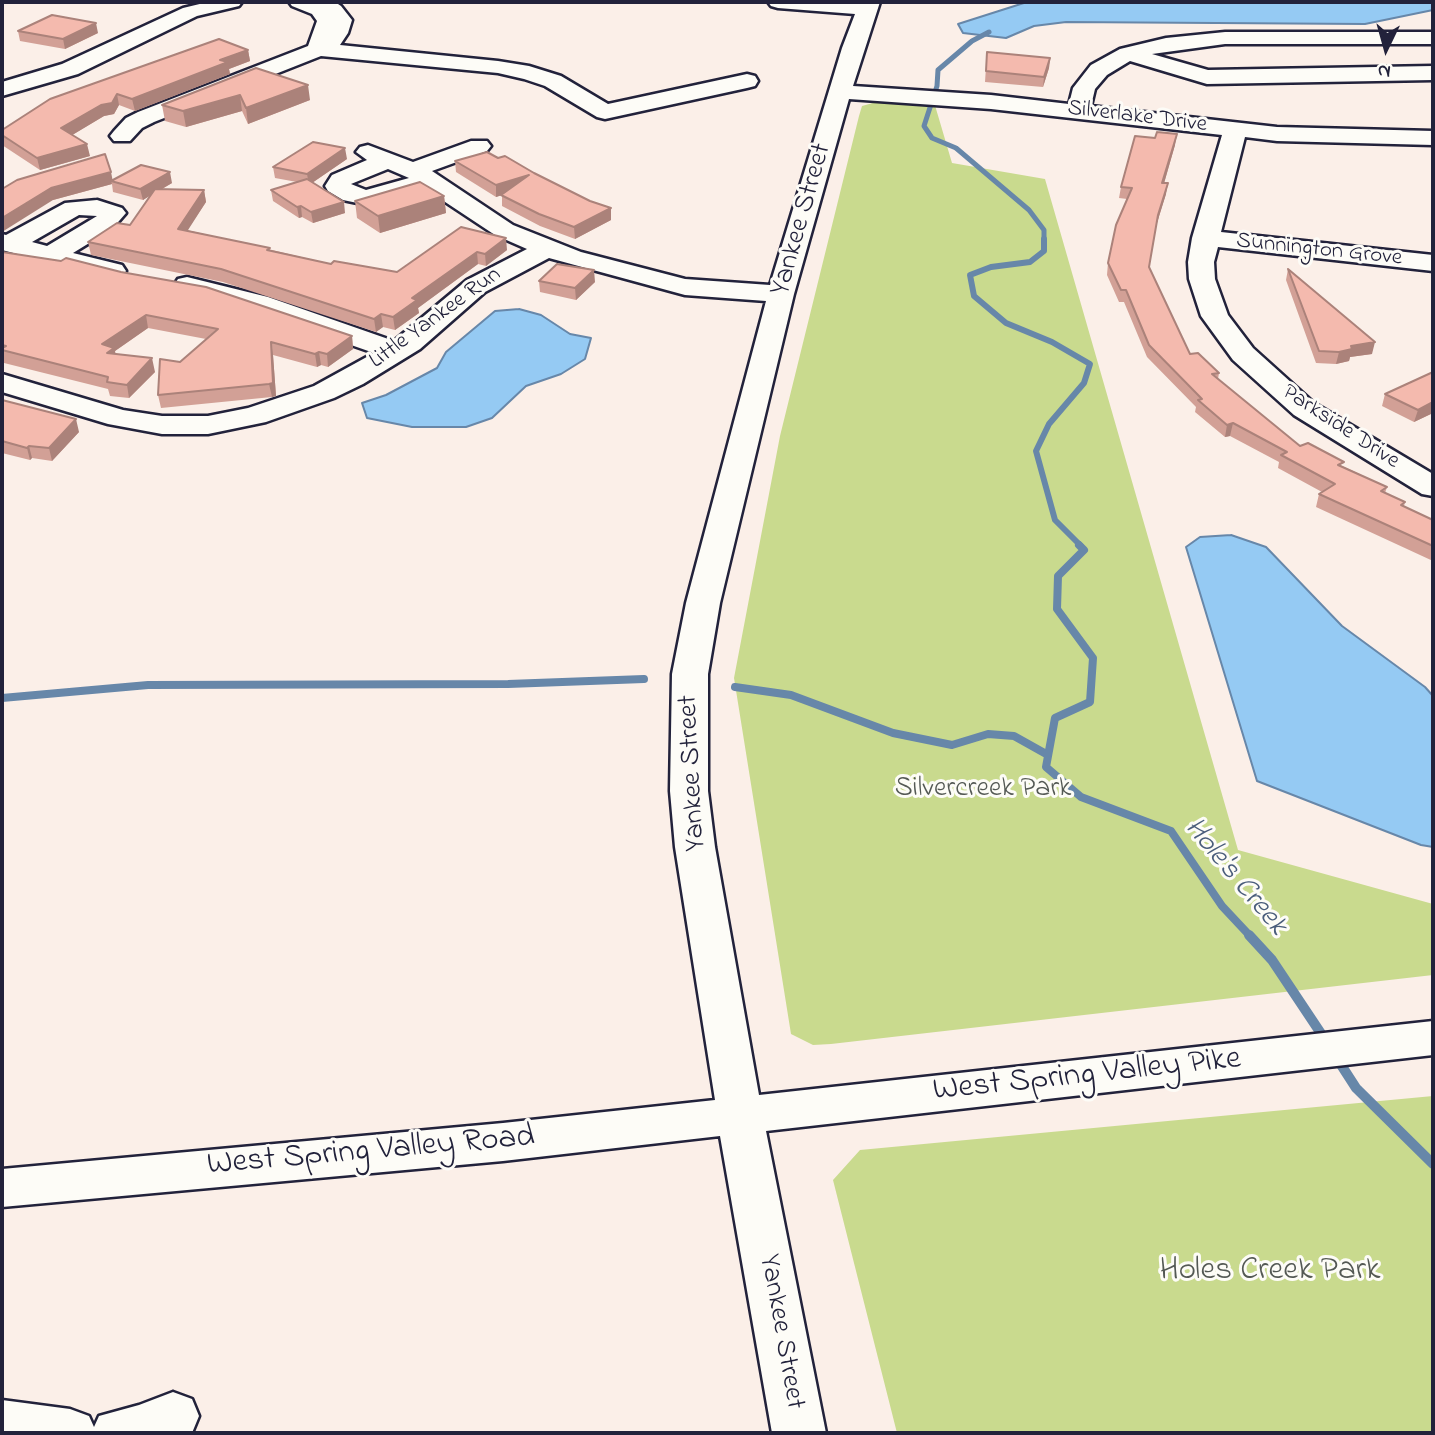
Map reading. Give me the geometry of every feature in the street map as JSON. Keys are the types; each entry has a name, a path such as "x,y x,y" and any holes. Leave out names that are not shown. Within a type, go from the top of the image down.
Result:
{"street":[{"path":"2,89 70,69 207,4 232,2"},
{"path":"299,2 319,10 327,21 328,26 318,43 319,49"},
{"path":"122,136 146,117 331,44 342,20 334,10 321,2"},
{"path":"778,2 869,6"},
{"name":"Yankee Street","path":"799,1433 740,1116 695,847 689,792 690,674 703,603 784,285 853,48 869,6"},
{"path":"1079,112 1080,98 1090,79 1106,65 1128,54 1166,44 1205,39 1433,37"},
{"path":"319,49 498,67 529,73 553,81 605,113 747,81"},
{"path":"1128,54 1208,77 1433,73"},
{"name":"Silverlake Drive","path":"841,92 950,99 1312,137 1433,138"},
{"name":"Parkside Drive","path":"1235,130 1205,237 1201,262 1208,298 1227,335 1269,380 1304,409 1426,475"},
{"path":"479,146 400,165 504,230 546,249 602,267 685,287 784,285"},
{"name":"Sunnington Grove","path":"1205,237 1343,255 1433,263"},
{"name":"Little Yankee Run","path":"2,383 140,422 162,425 208,425 255,416 303,400 353,378 398,351 476,286 546,249"},
{"path":"19,251 258,303 347,336 398,351"},
{"name":"West Spring Valley Pike","path":"740,1116 1433,1038"},
{"name":"West Spring Valley Road","path":"2,1188 476,1145 740,1116"},
{"path":"118,1433 142,1429 173,1416"},
{"path":"2,1424 70,1433"}],"green space":[{"name":"Silvercreek Park","path":"880,101 934,102 952,163 1045,179 1238,850 1433,904 1433,975 831,1044 813,1045 791,1034 734,678 780,436 859,116 862,106"},
{"name":"Holes Creek Park","path":"1433,1096 1433,1433 897,1433 833,1180 860,1150"}],"water":[{"path":"1027,2 1433,2 1433,10 1365,24 1066,22 1034,26 1006,38 963,33 958,24"},
{"path":"519,309 541,315 570,334 591,338 585,359 561,374 526,386 492,418 466,427 412,427 367,418 362,403 386,395 437,368 446,352 495,311"},
{"path":"1231,535 1266,547 1342,626 1425,687 1433,696 1433,847 1421,845 1257,781 1186,547 1200,537"}],"building":[{"path":"52,15 96,23 63,39 18,31"},
{"path":"219,39 248,50 220,60 228,62 132,99 117,94 112,103 101,105 61,128 87,144 37,158 2,135 2,130 50,99"},
{"path":"987,52 1050,58 1044,77 986,71"},
{"path":"256,68 308,85 246,108 240,95 183,111 162,105"},
{"path":"1157,132 1177,134 1162,183 1168,183 1158,215 1149,267 1190,354 1198,353 1219,373 1212,374 1300,446 1308,443 1344,462 1338,465 1387,487 1381,491 1405,502 1401,505 1433,520 1433,546 1319,494 1335,484 1281,455 1287,452 1233,423 1227,425 1198,400 1202,399 1149,345 1126,290 1121,290 1108,263 1116,225 1132,188 1121,187 1135,136 1155,138"},
{"path":"313,142 345,148 307,174 273,167"},
{"path":"487,152 498,158 505,156 590,201 611,208 574,227 539,214 501,195 529,175 496,185 455,161"},
{"path":"105,154 111,172 51,188 2,218 2,189 17,180"},
{"path":"141,165 170,172 140,189 111,181"},
{"path":"307,179 344,202 311,212 301,206 297,207 271,190"},
{"path":"420,182 444,196 378,216 355,201"},
{"path":"155,189 204,190 178,229 331,264 334,261 397,272 461,227 506,238 485,254 477,252 412,298 417,300 393,317 381,314 374,319 221,269 88,242 117,223 130,225"},
{"path":"2,252 61,261 66,258 121,272 206,287 352,336 327,354 315,354 271,342 273,383 158,395 160,359 180,362 218,329 146,315 102,344 114,348 107,353 152,358 127,385 107,382 108,377 2,350 6,346 2,345"},
{"path":"557,264 594,270 575,288 539,281"},
{"path":"1288,269 1375,342 1351,346 1352,349 1339,352 1319,351"},
{"path":"1433,372 1433,402 1418,410 1385,394"},
{"path":"2,400 76,419 49,448 27,448 2,441"}],"waterway":[{"name":"Hole's Creek","path":"989,32 972,41 938,70 937,86 924,126 932,138 956,148 1029,210 1044,230 1044,251 1030,262 991,267 970,275 974,296 1006,323 1052,342 1090,364 1084,383 1049,424 1036,451 1055,520 1081,546"},
{"name":"Hole's Creek","path":"1079,545 1084,550 1058,576 1057,609 1093,658 1090,702 1055,718 1046,767 1081,797 1171,831 1222,906 1251,937"},
{"path":"2,698 148,685 508,684 644,679"},
{"path":"735,687 791,695 893,733 952,745 988,734 1014,736 1048,755"},
{"name":"Hole's Creek","path":"1249,935 1272,960 1326,1041"},
{"name":"Hole's Creek","path":"1336,1057 1356,1088 1433,1164"}]}
